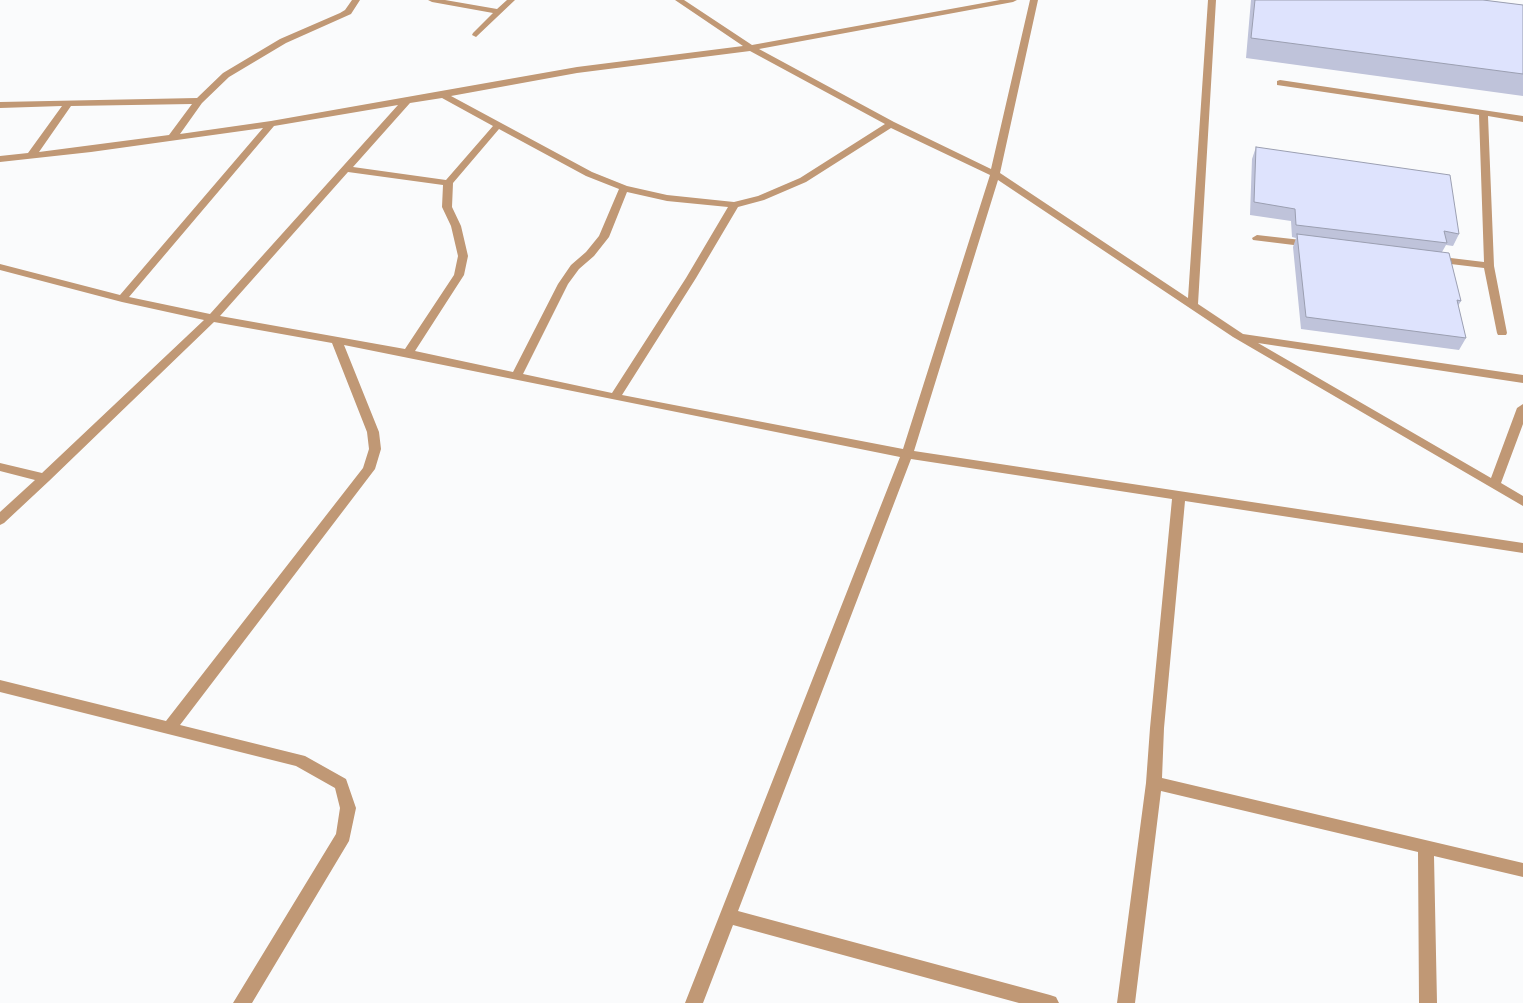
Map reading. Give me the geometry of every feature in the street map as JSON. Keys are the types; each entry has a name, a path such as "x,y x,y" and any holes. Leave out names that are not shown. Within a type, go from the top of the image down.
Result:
{"street":[{"path":"172,138 199,101 226,75 283,41 343,15 348,12 356,0"},
{"path":"432,0 499,12"},
{"path":"476,35 511,0"},
{"path":"680,0 751,48 891,124 995,174 1237,335 1523,502"},
{"path":"0,159 271,124 406,102 577,70 751,48 1012,0"},
{"path":"694,1003 907,454 995,174 1034,0"},
{"path":"1193,306 1212,0"},
{"path":"1280,83 1523,119"},
{"path":"443,95 589,174 624,188 667,198 734,205 761,198 803,180 891,124"},
{"path":"0,105 199,101"},
{"path":"0,520 212,318 406,102"},
{"path":"31,156 68,104"},
{"path":"1482,113 1489,266 1502,333"},
{"path":"122,299 271,124"},
{"path":"408,353 458,275 463,256 456,226 447,207 448,183 498,125"},
{"path":"346,169 448,183"},
{"path":"516,376 563,284 575,267 590,254 604,237 624,188"},
{"path":"614,397 691,278 734,205"},
{"path":"1257,238 1324,246"},
{"path":"1421,258 1489,266"},
{"path":"0,268 122,299 212,318 408,353 614,397 907,454 1523,548"},
{"path":"1237,335 1523,378"},
{"path":"169,728 191,697 369,469 375,450 373,432 336,340"},
{"path":"1494,485 1523,408"},
{"path":"0,467 45,478"},
{"path":"1126,1003 1154,783 1157,728 1179,494"},
{"path":"0,686 300,761 341,784 348,808 343,836 242,1003"},
{"path":"1154,783 1523,870"},
{"path":"1426,848 1428,1003"},
{"path":"728,916 1050,1003"}],"building":[{"path":"1255,0 1483,0 1523,5 1523,74 1251,38"},
{"path":"1256,147 1450,175 1459,234 1444,231 1447,243 1296,225 1295,209 1254,202"},
{"path":"1297,234 1449,253 1461,301 1457,300 1466,338 1306,317"}]}
